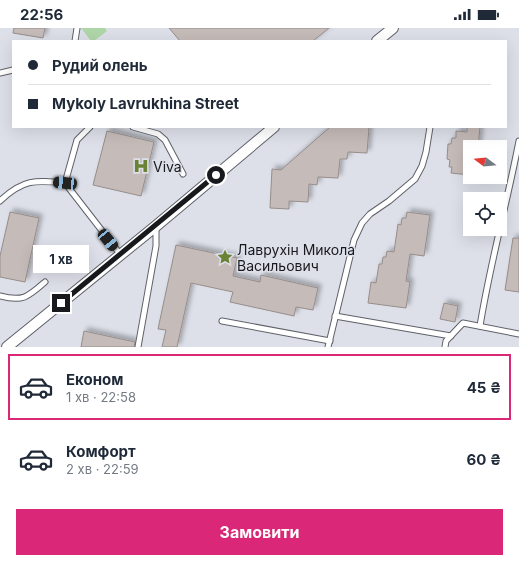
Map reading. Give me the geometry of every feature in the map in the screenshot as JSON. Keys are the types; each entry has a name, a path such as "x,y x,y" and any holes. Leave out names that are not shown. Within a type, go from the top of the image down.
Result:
{"street":[{"path":"378,40 393,28"},
{"path":"7,347 156,226 273,128"}],"lane":[{"path":"75,40 78,28"},
{"path":"0,73 12,70"},
{"path":"65,183 77,140 89,128"},
{"path":"136,128 158,134 165,140 183,174"},
{"path":"328,347 354,240 362,223 370,214 415,179 422,166 430,128"},
{"path":"480,326 486,284 510,187 519,142"},
{"path":"0,201 12,189 25,182 44,181 65,183 120,254"},
{"path":"138,347 156,246 156,226"},
{"path":"0,296 20,299 29,295 45,282"},
{"path":"335,316 451,336"},
{"path":"222,320 330,340"},
{"path":"445,347 446,341 463,323 519,334"}],"green space":[{"path":"81,28 105,28 107,31 95,40 90,40"}],"building":[{"path":"14,28 45,28 43,38 13,33"},
{"path":"169,28 329,28 314,40 179,40"},
{"path":"329,128 369,128 367,153 348,152 347,159 340,159 338,178 318,177 317,185 309,184 308,202 289,201 289,209 270,208 272,169 281,170"},
{"path":"467,128 480,128 479,140 463,140 463,174 451,173 452,167 449,167 450,160 447,159 448,144 451,144 452,138 456,138 456,131 467,132"},
{"path":"107,131 154,142 141,196 93,185"},
{"path":"10,212 39,218 25,282 0,277 0,256"},
{"path":"407,212 430,215 424,256 410,254 406,281 410,282 406,308 368,303 371,282 376,283 379,264 382,264 383,257 386,257 387,251 394,252 398,224 401,225 402,218 406,218"},
{"path":"513,238 519,238 519,292 505,290"},
{"path":"176,245 237,258 233,276 260,282 261,275 318,288 313,310 296,307 294,316 230,302 233,292 191,283 177,347 162,347 166,330 158,329"},
{"path":"444,303 458,306 455,322 440,319"},
{"path":"84,331 135,342 134,347 81,347"}],"place":[{"name":"Viva","path":"141,166"},
{"name":"Лаврухін Микола Васильович","path":"225,257"}],"route":[{"path":"61,303 216,175"}]}
